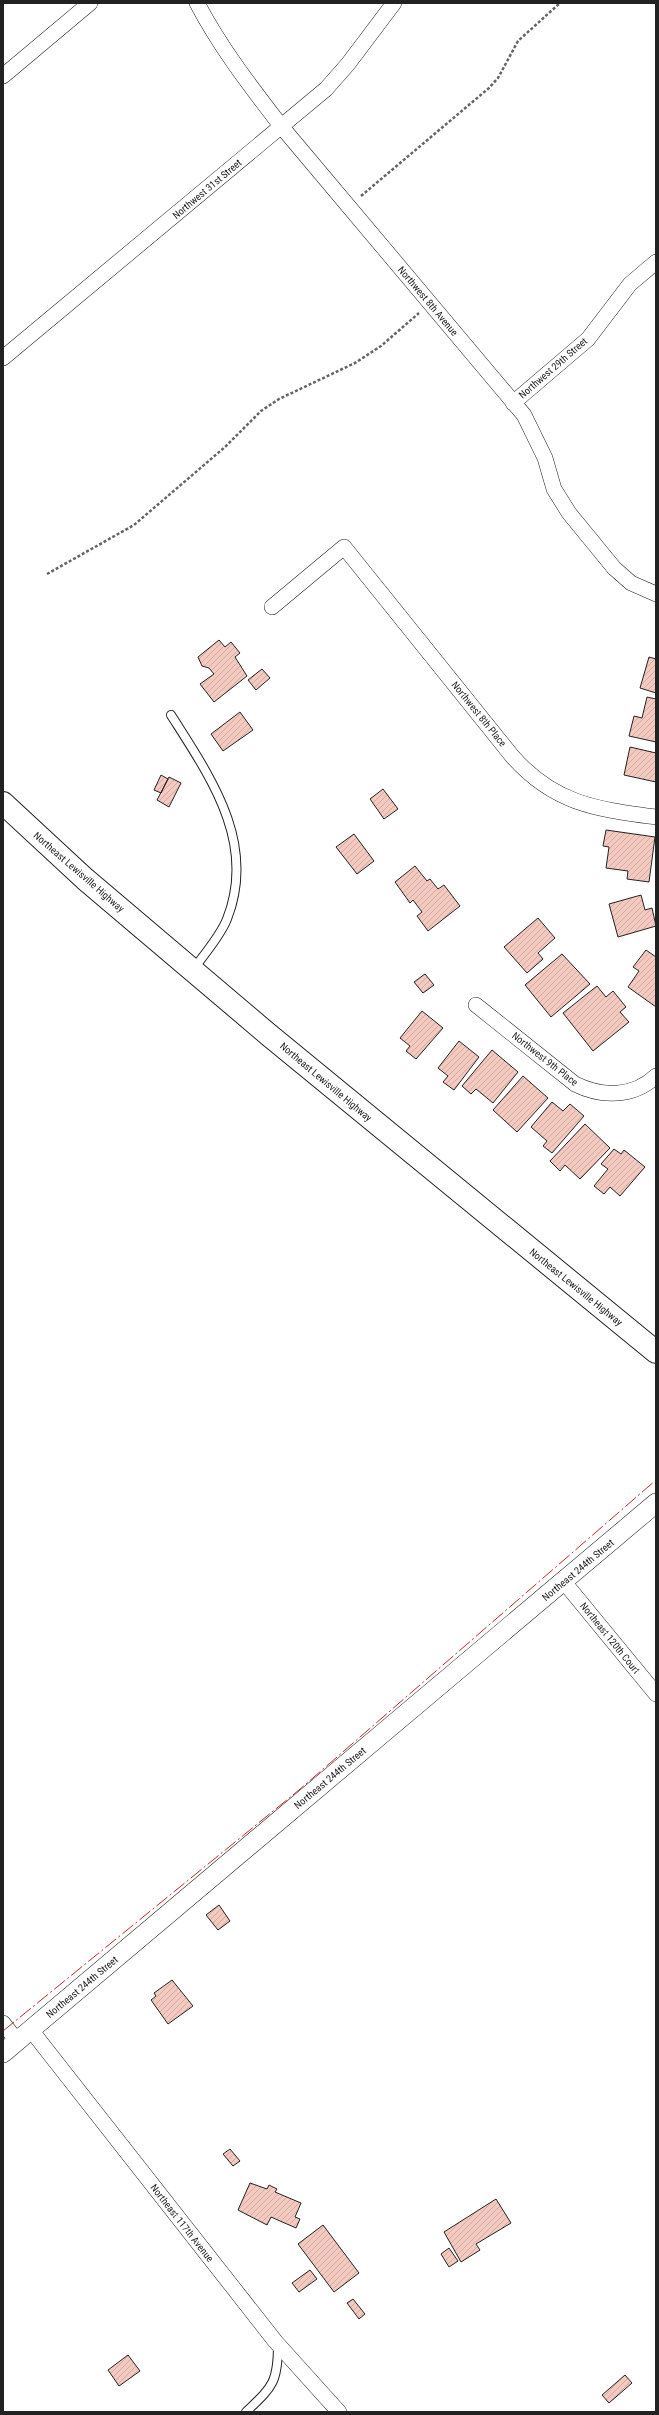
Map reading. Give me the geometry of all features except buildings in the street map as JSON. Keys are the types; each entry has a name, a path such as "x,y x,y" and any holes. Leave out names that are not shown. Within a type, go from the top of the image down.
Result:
{"main road":[{"name":"Northeast Lewisville Highway","path":"3,803 53,850 193,971 491,1218 656,1352"}],"street":[{"path":"6,67 90,3"},
{"name":"Northwest 8th Avenue","path":"197,3 210,27 243,77 281,126 524,415 545,458 554,489 569,514 614,568 631,583 656,594"},
{"name":"Northwest 31st Street","path":"3,358 326,89 348,64 394,3"},
{"name":"Northwest 29th Street","path":"513,403 588,339 630,284 656,262"},
{"name":"Northwest 8th Place","path":"272,607 344,547 512,756 537,781 567,799 584,806 656,817"},
{"name":"Northwest 9th Place","path":"476,1005 575,1084 598,1093 622,1093 644,1085 656,1076"},
{"name":"Northeast 244th Street","path":"3,2053 656,1503"},
{"name":"Northeast 120th Court","path":"564,1582 656,1694"},
{"name":"Northeast 117th Avenue","path":"3,2022 24,2035 278,2345 339,2412"}],"lane":[{"path":"171,715 208,773 227,817 238,857 235,896 226,921 193,971"},
{"path":"246,2412 269,2390 274,2381 278,2369 278,2345"}],"path":[{"path":"348,206 489,88 498,78 518,41 560,3"},
{"path":"47,574 134,525 225,447 261,411 279,399 356,363 381,346 430,304"}],"power":[{"path":"3,2031 299,1790 656,1480"}]}
